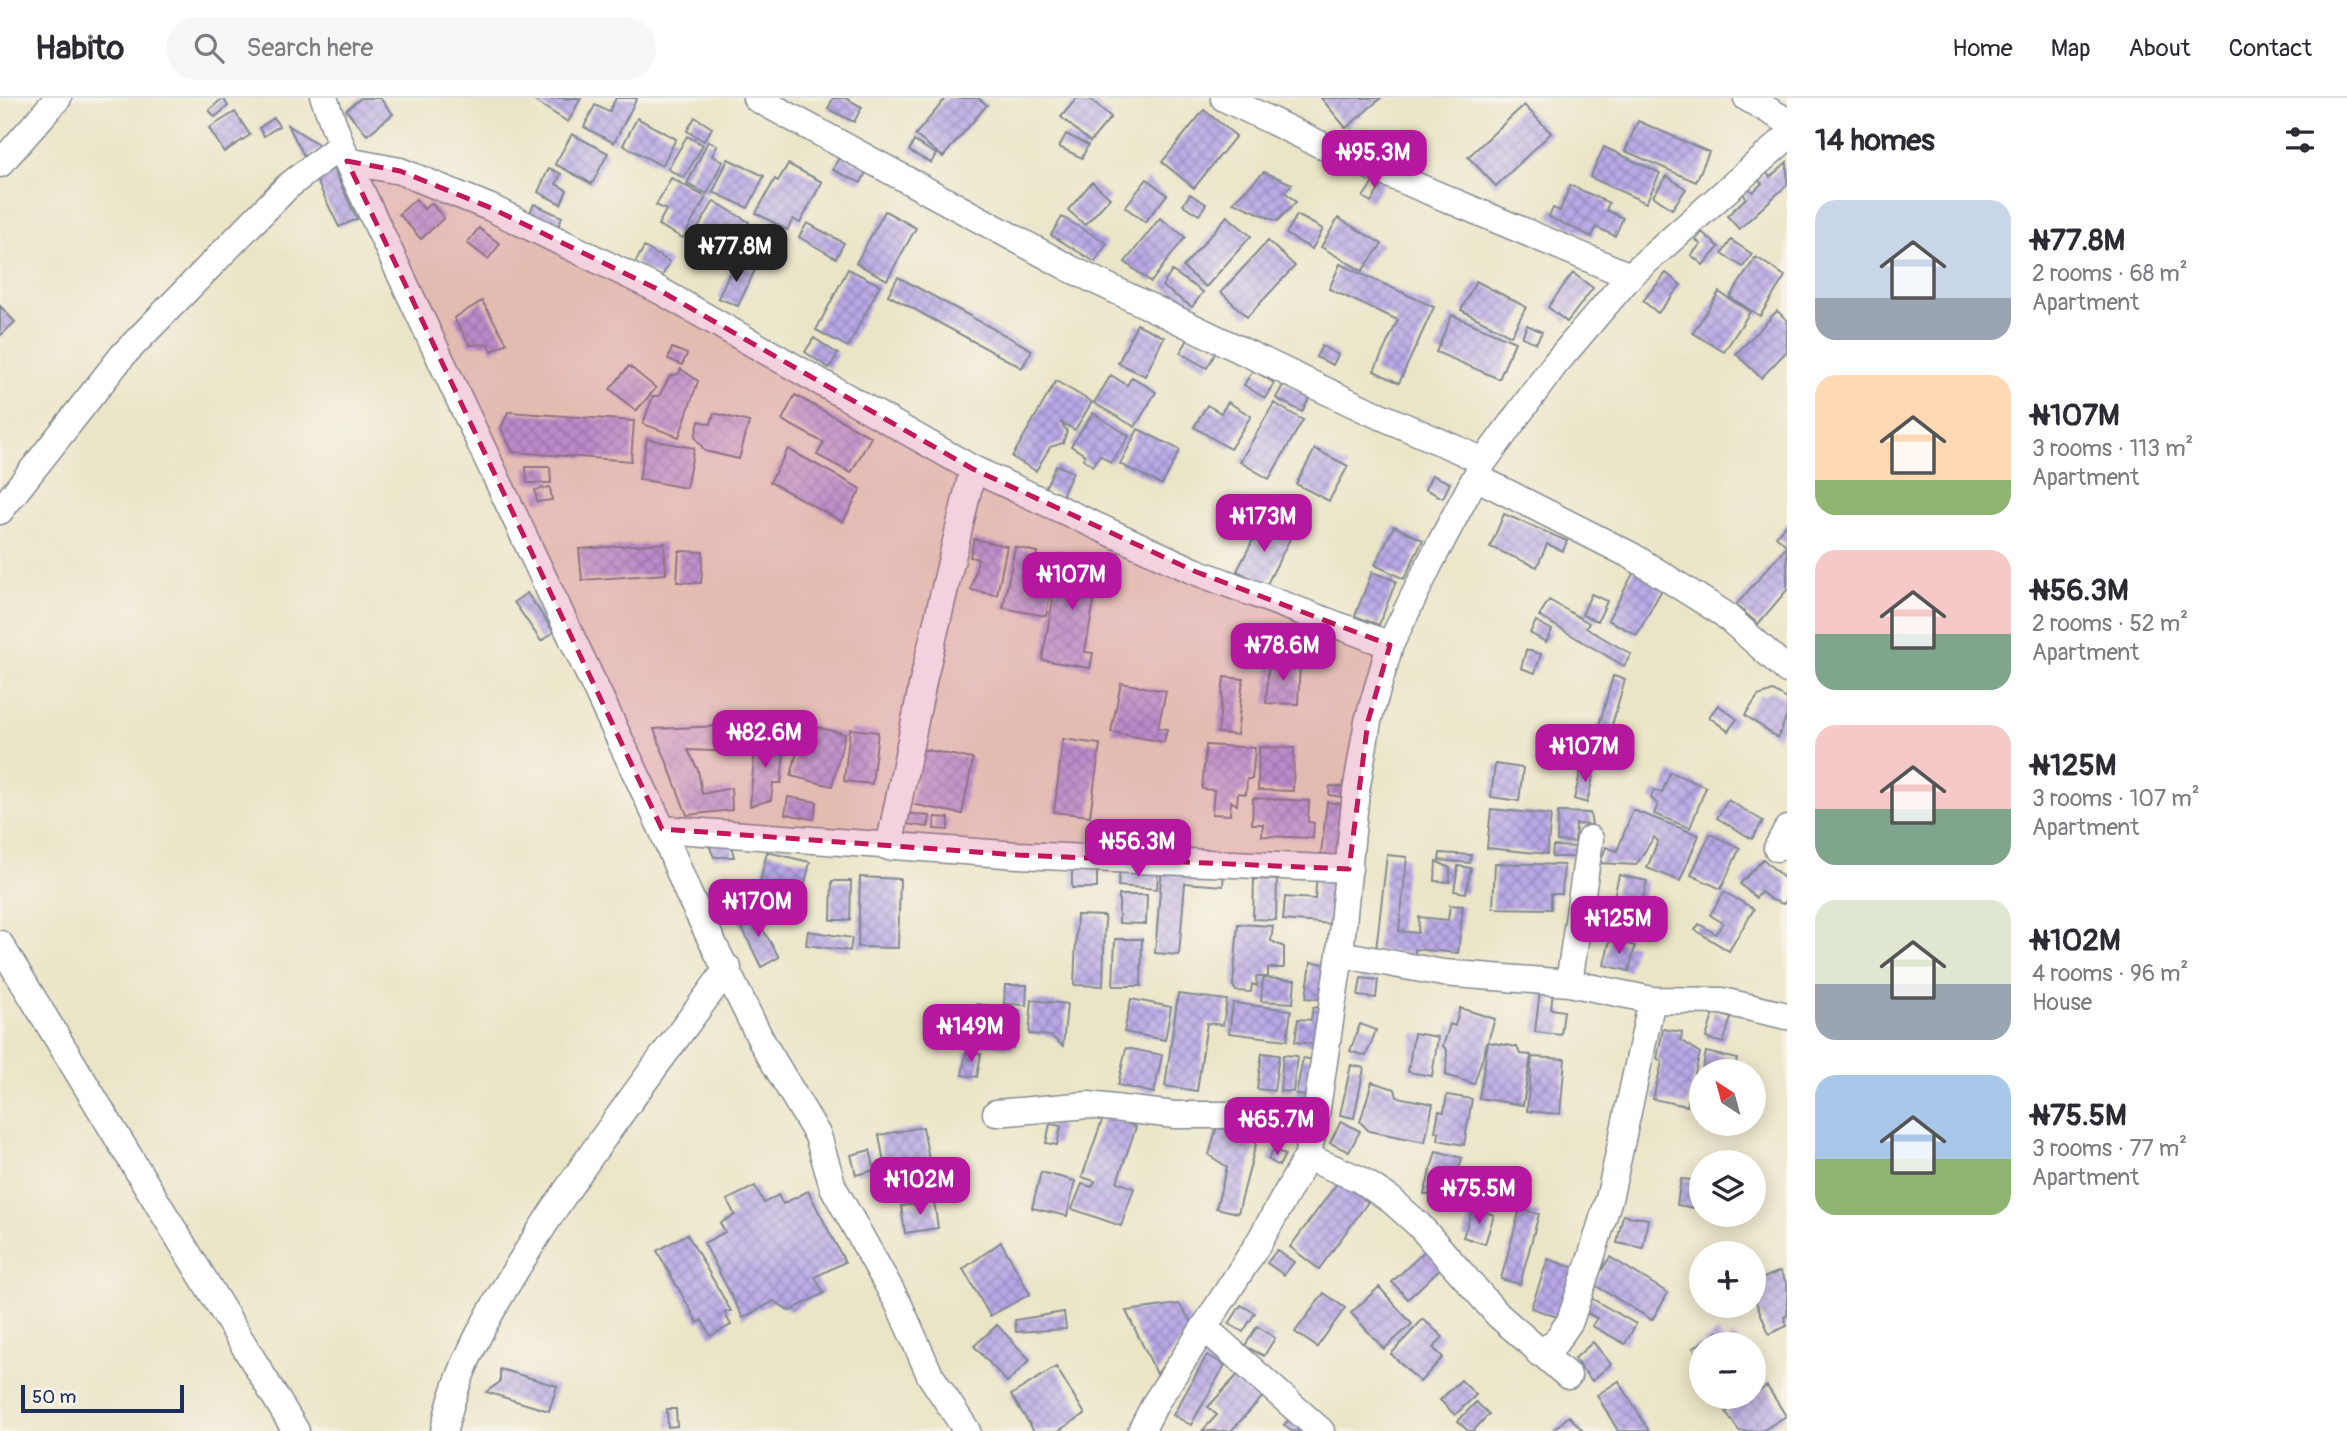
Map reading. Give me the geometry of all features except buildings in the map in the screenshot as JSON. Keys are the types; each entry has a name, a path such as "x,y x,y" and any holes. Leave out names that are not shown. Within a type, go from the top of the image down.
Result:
{"street":[{"path":"0,164 58,98"},
{"path":"324,98 344,153 662,829 688,893 728,968 762,1042 818,1136 833,1187 899,1305 930,1376 967,1431"},
{"path":"756,98 1082,274 1362,408 1480,469 1724,614 1787,670"},
{"path":"1224,98 1336,152 1630,276"},
{"path":"1141,1431 1156,1402 1206,1329 1307,1157 1314,1128 1340,954 1356,791 1368,721 1390,646 1480,469 1555,364 1630,276 1785,136 1747,98"},
{"path":"0,511 123,355 287,187 344,153 400,171 480,204 657,289 973,469 1194,571 1390,646"},
{"path":"889,847 924,677 973,469"},
{"path":"662,829 889,847 1349,869"},
{"path":"1569,983 1590,839"},
{"path":"0,944 296,1431"},
{"path":"1340,954 1443,973 1569,983 1652,1000 1722,1001 1787,1016"},
{"path":"444,1431 450,1397 489,1312 568,1186 728,968"},
{"path":"1539,1353 1555,1343 1570,1321 1591,1258 1610,1195 1652,1000"},
{"path":"996,1113 1088,1105 1175,1115 1241,1115 1314,1128"},
{"path":"1307,1157 1359,1178 1390,1199 1419,1225 1498,1315 1568,1376"},
{"path":"1206,1329 1321,1431"}],"highlighted area":[{"path":"347,161 400,171 491,208 657,289 973,469 1194,571 1390,645 1368,721 1349,869 1018,855 662,829"}]}
